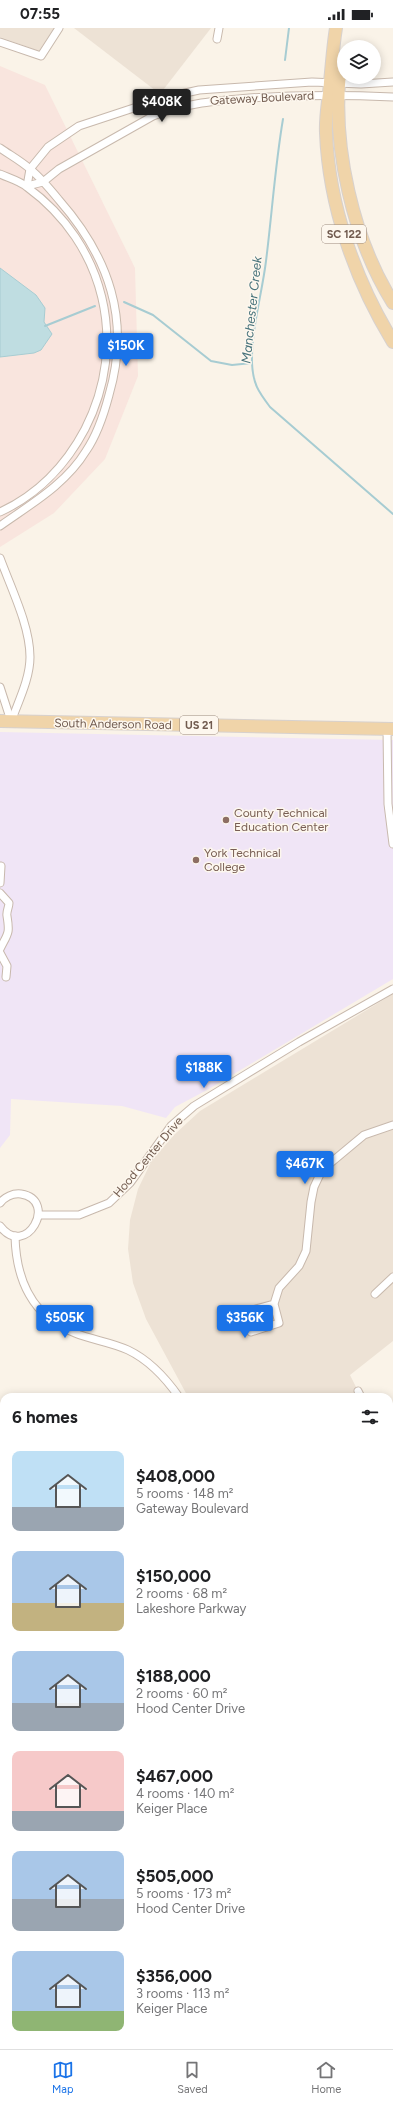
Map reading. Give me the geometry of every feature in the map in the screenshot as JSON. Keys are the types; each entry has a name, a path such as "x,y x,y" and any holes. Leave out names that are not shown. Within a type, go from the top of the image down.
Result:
{"main road":[{"name":"SC 122","path":"336,28 334,41 333,96 326,134 332,182 342,226 364,287 372,306 393,342"},
{"name":"SC 122","path":"333,96 341,151 352,201 377,272 393,303"},
{"name":"South Anderson Road","path":"5,722 390,729"}],"street":[{"path":"0,42 41,56 59,28"},
{"path":"217,39 219,28"},
{"name":"Gateway Boulevard","path":"393,82 312,82 199,90 167,97 79,126 48,147 30,169 27,186 44,182 59,169 154,116 170,109 200,102 290,95 393,97"},
{"path":"167,97 170,109"},
{"path":"0,148 30,169 44,182 78,222 102,261 117,318 118,345 116,373 104,412 86,451 70,470 43,497 0,526"},
{"path":"0,174 27,186 57,214 70,229 88,258 103,296 107,320 108,345 105,372 95,409 75,446 60,466 34,492 0,512"},
{"path":"0,558 28,636 30,658 23,688 5,722"},
{"path":"0,687 5,722"},
{"path":"390,729 388,804 393,844"},
{"path":"0,883 2,872 1,866"},
{"path":"0,893 9,903 7,914 10,926 8,935 0,949"},
{"path":"0,953 7,966 6,977"},
{"name":"Hood Center Drive","path":"39,1215 79,1215 109,1203 130,1183 171,1126 194,1106 299,1042 393,989"},
{"path":"274,1304 245,1312 251,1332 279,1323 274,1304 279,1288 299,1266 306,1251 311,1202 314,1187 322,1170 364,1135 393,1125"},
{"path":"0,1204 9,1196 22,1194 34,1202 39,1215 37,1222 29,1233 15,1236 8,1234 0,1226"},
{"path":"15,1236 15,1251 21,1278 28,1294 47,1316 61,1327 74,1333 117,1345 144,1360 157,1370 176,1393"},
{"path":"376,1294 393,1277"}],"shaded area":[{"path":"0,28 54,28 39,51 0,37"},
{"path":"74,28 211,28 160,94"},
{"path":"0,66 45,85 135,268 138,376 105,459 54,513 0,547"},
{"name":"York Technical College","path":"0,732 393,740 393,979 207,1090 175,1107 166,1118 122,1106 11,1099 10,1135 0,1148"},
{"path":"393,994 393,1341 350,1375 359,1393 186,1393 146,1319 133,1283 128,1249 130,1220 138,1189 152,1160 175,1134 200,1111"}],"water":[{"path":"0,268 36,295 45,308 44,322 52,334 41,350 34,353 0,357"}],"waterway":[{"name":"Manchester Creek","path":"285,60 289,28"},
{"name":"Manchester Creek","path":"283,119 266,261 253,338 252,363 255,382 259,392 270,407 393,514"},
{"path":"124,302 153,315 211,361 232,365 252,363"},
{"path":"45,326 95,306"}],"place":[{"name":"County Technical Education Center","path":"226,820"},
{"name":"York Technical College","path":"196,860"}]}
